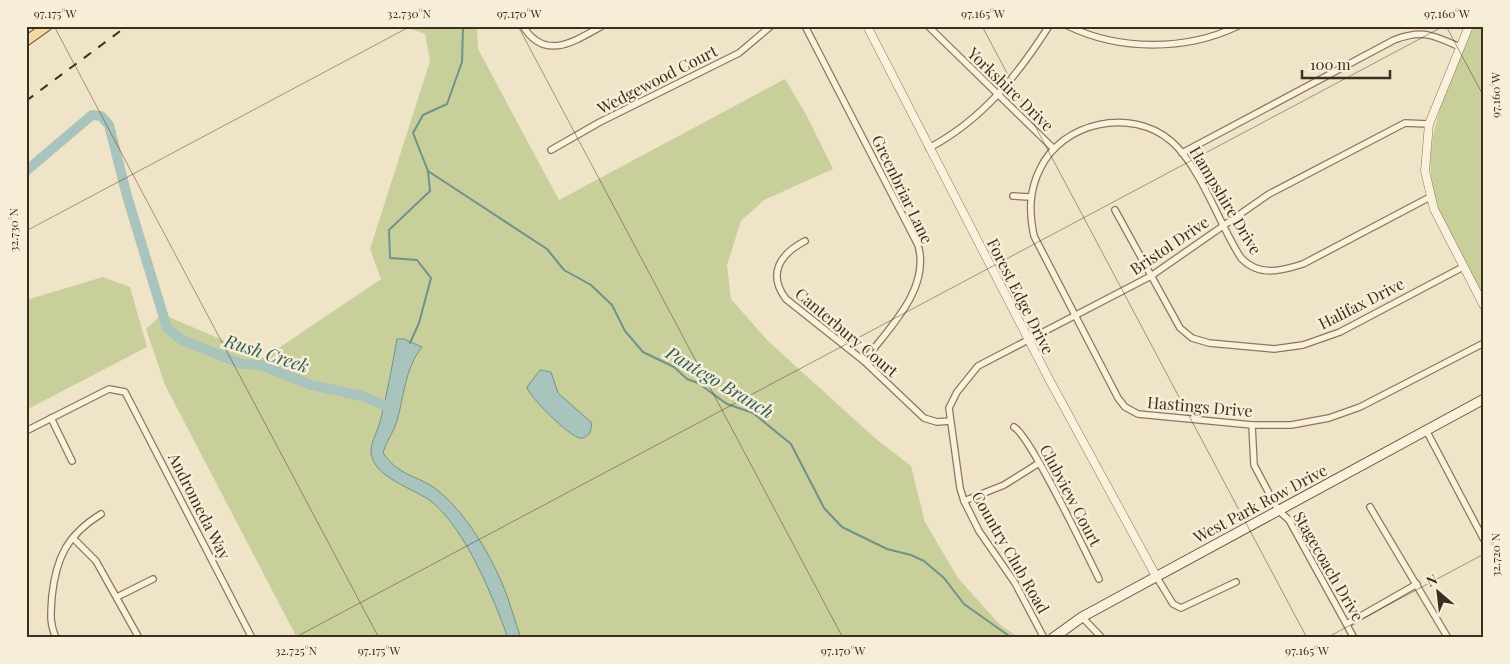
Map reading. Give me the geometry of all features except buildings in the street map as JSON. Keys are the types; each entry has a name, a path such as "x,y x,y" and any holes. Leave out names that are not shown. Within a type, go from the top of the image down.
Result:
{"main road":[{"path":"26,40 47,26"},
{"name":"West Park Row Drive","path":"1053,638 1082,617 1484,399"}],"street":[{"path":"523,26 532,38 544,45 556,46 572,42 602,26"},
{"name":"Wedgewood Court","path":"551,150 600,122 739,53 771,26"},
{"name":"Greenbriar Lane","path":"805,26 918,245 921,256 917,282 911,297 864,361"},
{"name":"Forest Edge Drive","path":"867,26 1029,342 1156,576"},
{"name":"Yorkshire Drive","path":"928,26 1054,149"},
{"path":"929,148 964,127 998,95 1024,65 1048,26"},
{"path":"1068,26 1089,36 1129,44 1179,44 1200,40 1238,26"},
{"path":"1469,26 1429,124 1425,171 1434,209 1484,306"},
{"path":"1182,153 1394,40 1410,34 1434,35 1460,47"},
{"name":"Hampshire Drive","path":"1054,149 1077,132 1111,122 1135,125 1157,132 1170,140 1182,153 1236,250 1248,266 1260,271 1282,271 1303,264 1430,197"},
{"name":"Bristol Drive","path":"1029,342 1151,276 1270,194 1405,122 1429,124"},
{"name":"Hastings Drive","path":"1054,149 1040,168 1030,198 1034,236 1118,398 1131,412 1156,417 1252,425 1291,425 1329,418 1360,407 1484,343"},
{"path":"1013,196 1030,198"},
{"name":"Halifax Drive","path":"1115,210 1180,328 1192,338 1209,344 1274,349 1303,345 1340,332 1463,266"},
{"name":"Canterbury Court","path":"805,241 786,252 780,260 777,276 784,296 864,361 924,418 937,422 950,421"},
{"name":"Country Club Road","path":"1029,342 978,366 951,403 950,421 960,488 964,501 979,531 1014,583 1044,638"},
{"name":"Andromeda Way","path":"51,418 104,391 120,389 128,397 252,638"},
{"path":"26,431 51,418 72,461"},
{"name":"Stagecoach Drive","path":"1252,425 1254,465 1278,510 1289,520 1354,638"},
{"name":"Clubview Court","path":"1014,427 1021,433 1039,463 1099,579"},
{"path":"1426,430 1484,540"},
{"path":"964,501 1004,485 1039,463"},
{"path":"1370,506 1448,638"},
{"path":"56,638 50,623 54,572 62,552 73,538 85,524 101,514"},
{"path":"73,538 96,561 139,638"},
{"path":"1156,576 1173,604 1181,608 1236,582"},
{"path":"117,597 154,579"},
{"path":"1347,624 1417,584"},
{"path":"1082,617 1102,638"}],"green space":[{"path":"402,26 477,26 478,49 559,200 785,79 807,116 833,169 764,200 741,221 727,265 731,299 768,341 876,439 911,466 925,522 958,578 1000,625 1020,638 297,638 165,385 146,329 162,314 264,358 381,279 370,249 430,61 425,34"},
{"path":"1474,26 1484,26 1482,293 1454,243 1440,212 1433,188 1431,164 1433,140 1438,117"},
{"path":"103,277 130,287 147,347 26,410 26,300"}],"water":[{"path":"397,339 404,339 422,347 408,373 397,421 383,453 397,468 427,483 442,494 469,524 484,547 502,583 521,638 508,638 495,603 477,565 456,529 444,514 425,497 386,475 378,468 373,459 371,447 383,412"},
{"path":"540,370 551,372 558,393 592,423 590,433 586,437 580,438 575,436 559,424 529,392 527,387"}],"waterway":[{"path":"410,343 419,323 431,278 417,260 390,258 389,230 430,191 428,171 413,133 423,115 447,104 462,62 463,26"},
{"name":"Rush Creek","path":"26,171 92,115 101,116 109,125 127,196 167,328 182,340 242,364 261,365 311,385 362,396 391,408 390,415"},
{"name":"Pantego Branch","path":"428,171 547,249 564,270 591,285 612,305 625,331 643,352 674,367 687,379 698,383 727,404 753,413 791,444 824,508 842,527 887,549 911,555 924,561 944,578 964,604 1012,638"}],"railway":[{"path":"26,101 127,26"}]}
